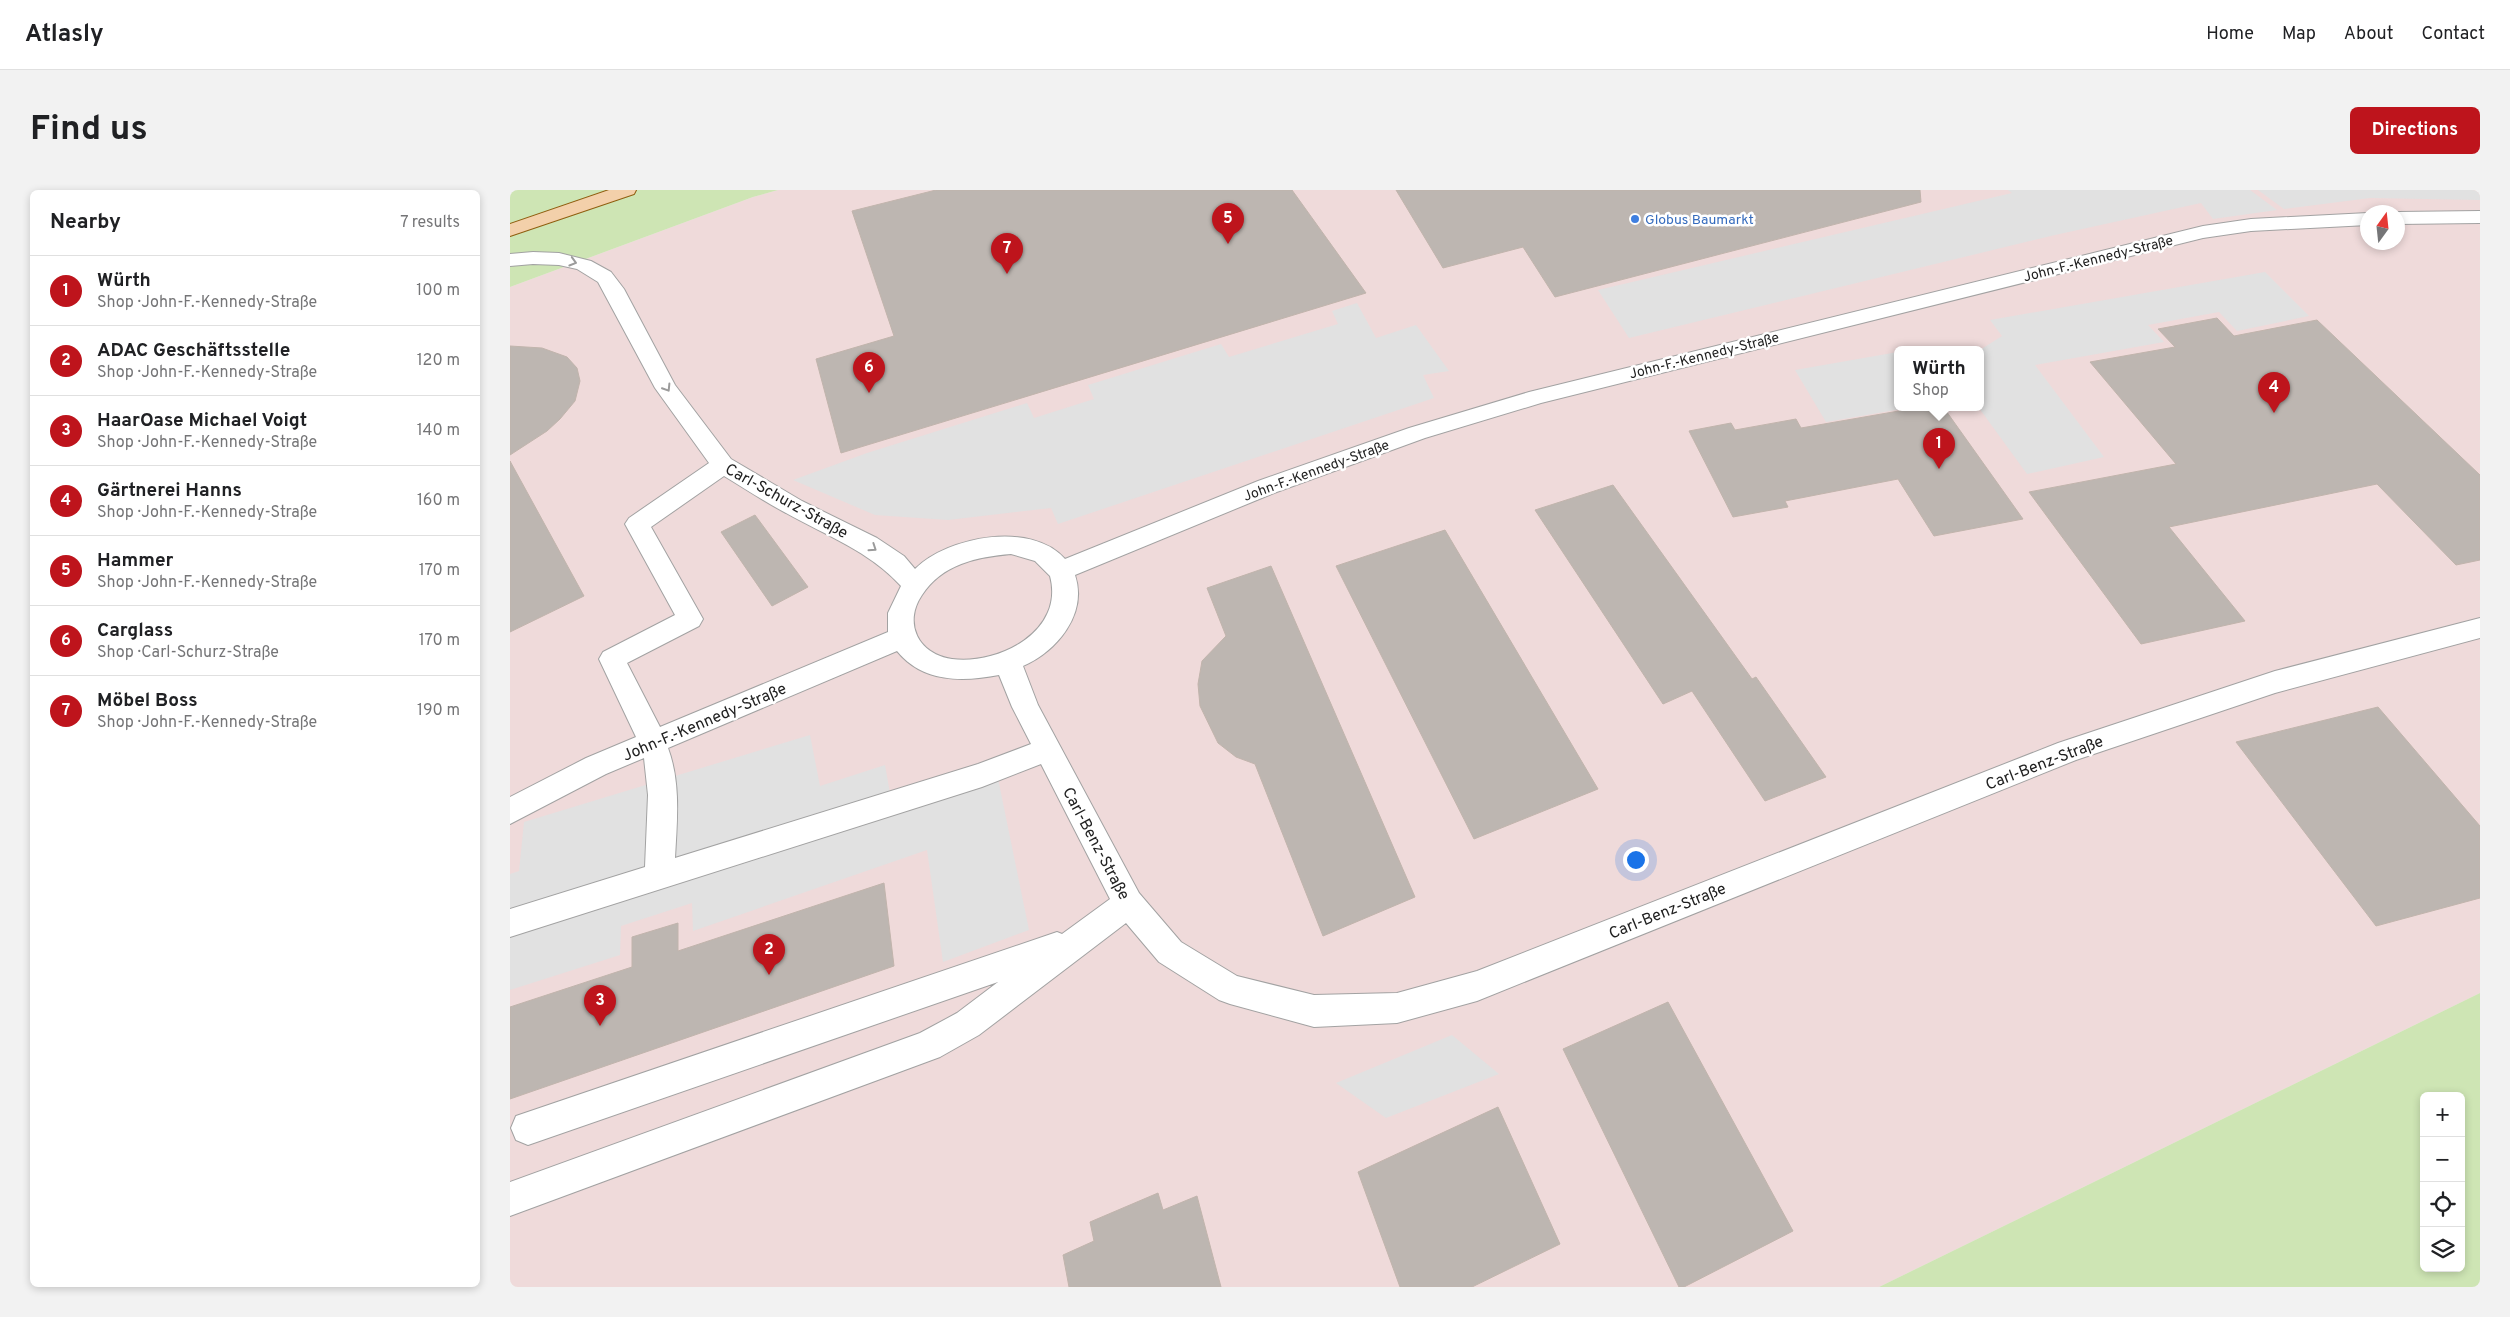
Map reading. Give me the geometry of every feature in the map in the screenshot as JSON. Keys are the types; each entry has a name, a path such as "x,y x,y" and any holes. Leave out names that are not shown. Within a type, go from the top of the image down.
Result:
{"main road":[{"path":"510,230 627,190"}],"street":[{"path":"2405,218 2480,217"},
{"name":"John-F.-Kennedy-Straße","path":"1062,570 1266,487 1417,433 1537,396 2203,232 2251,225 2360,219"},
{"name":"Carl-Schurz-Straße","path":"510,260 549,257 576,262 604,276 614,289 666,388 723,465 794,507 868,544 895,563 914,585"},
{"path":"659,877 662,790 660,768 652,743 612,659 690,619 637,524 723,465"},
{"path":"1011,545 1041,553 1062,570 1068,594 1060,620 1039,644 1008,662 974,670 942,669 916,657 901,638 899,621 903,602 914,585 941,562 976,548 1011,545"},
{"name":"Carl-Benz-Straße","path":"1008,662 1025,707 1128,904 1170,952 1230,989 1314,1011 1396,1008 1477,986 2068,751 2275,682 2480,628"},
{"name":"John-F.-Kennedy-Straße","path":"510,811 596,766 901,638"},
{"path":"510,923 982,776 1047,750"},
{"path":"510,1199 929,1046 968,1024 1128,904"},
{"path":"528,1128 1081,939"}],"shaded area":[{"path":"778,190 2480,190 2480,993 1879,1287 510,1287 510,287 753,197"},
{"path":"2008,190 2250,190 2277,210 2213,219 2201,203 2055,235 1629,338 1598,290 2012,193"},
{"path":"2258,190 2480,190 2480,200 2370,198 2284,209"},
{"path":"2265,272 2309,316 2237,331 2219,312 2148,325 2164,342 2035,365 2104,457 2027,474 1981,411 1984,411 1984,347 2002,336 1990,320"},
{"path":"1357,303 1376,338 1416,325 1449,371 1423,375 1434,398 1058,524 1051,508 948,520 875,515 793,480 867,453 1027,403 1034,418 1094,399 1088,385 1221,344 1229,357 1338,324 1332,311"},
{"path":"1894,353 1894,410 1826,422 1795,370"},
{"path":"810,735 820,786 885,765 890,793 995,764 1029,930 943,962 927,850 693,931 692,903 621,926 620,955 510,990 510,874 519,871 524,822"},
{"path":"1452,1035 1499,1074 1386,1118 1336,1083"}],"green space":[{"path":"510,190 778,190 753,197 510,287"},
{"path":"2480,993 2480,1287 1879,1287"}],"building":[{"path":"936,190 1292,190 1366,293 841,453 816,359 894,336 852,211"},
{"name":"Globus Baumarkt","path":"1396,190 1920,190 1921,202 1555,297 1523,247 1443,268"},
{"path":"2217,318 2234,336 2317,320 2480,475 2480,560 2456,565 2377,484 2169,527 2245,621 2141,644 2029,492 2176,464 2090,362 2175,347 2158,329"},
{"path":"510,346 542,348 567,357 577,368 580,381 575,401 560,419 547,431 510,455"},
{"path":"1899,411 1946,411 2023,519 1934,536 1898,479 1785,501 1788,507 1733,517 1689,431 1731,423 1735,430 1796,419 1801,428"},
{"path":"510,461 584,596 510,632"},
{"path":"1613,485 1752,679 1756,677 1826,777 1765,801 1692,691 1663,704 1535,510"},
{"path":"755,515 808,587 772,606 721,532"},
{"path":"1445,530 1598,789 1474,839 1336,566"},
{"path":"1271,566 1415,897 1323,936 1255,764 1236,757 1218,743 1200,706 1198,684 1202,661 1226,636 1207,588"},
{"path":"2378,707 2480,826 2480,898 2376,926 2236,742"},
{"path":"884,883 894,966 510,1099 510,1007 632,967 632,937 678,923 678,951"},
{"path":"1668,1002 1793,1231 1684,1287 1679,1287 1563,1049"},
{"path":"1498,1107 1560,1244 1472,1287 1400,1287 1358,1172"},
{"path":"1158,1193 1163,1210 1197,1196 1221,1287 1069,1287 1063,1255 1094,1241 1090,1222"}],"place":[{"name":"Globus Baumarkt","path":"1635,219"},
{"name":"Hammer","path":"1228,244"},
{"name":"Möbel Boss","path":"1007,274"},
{"name":"Carglass","path":"869,393"},
{"name":"Gärtnerei Hanns","path":"2274,413"},
{"name":"Würth","path":"1939,469"},
{"name":"ADAC Geschäftsstelle","path":"769,975"},
{"name":"HaarOase Michael Voigt","path":"600,1026"}]}
